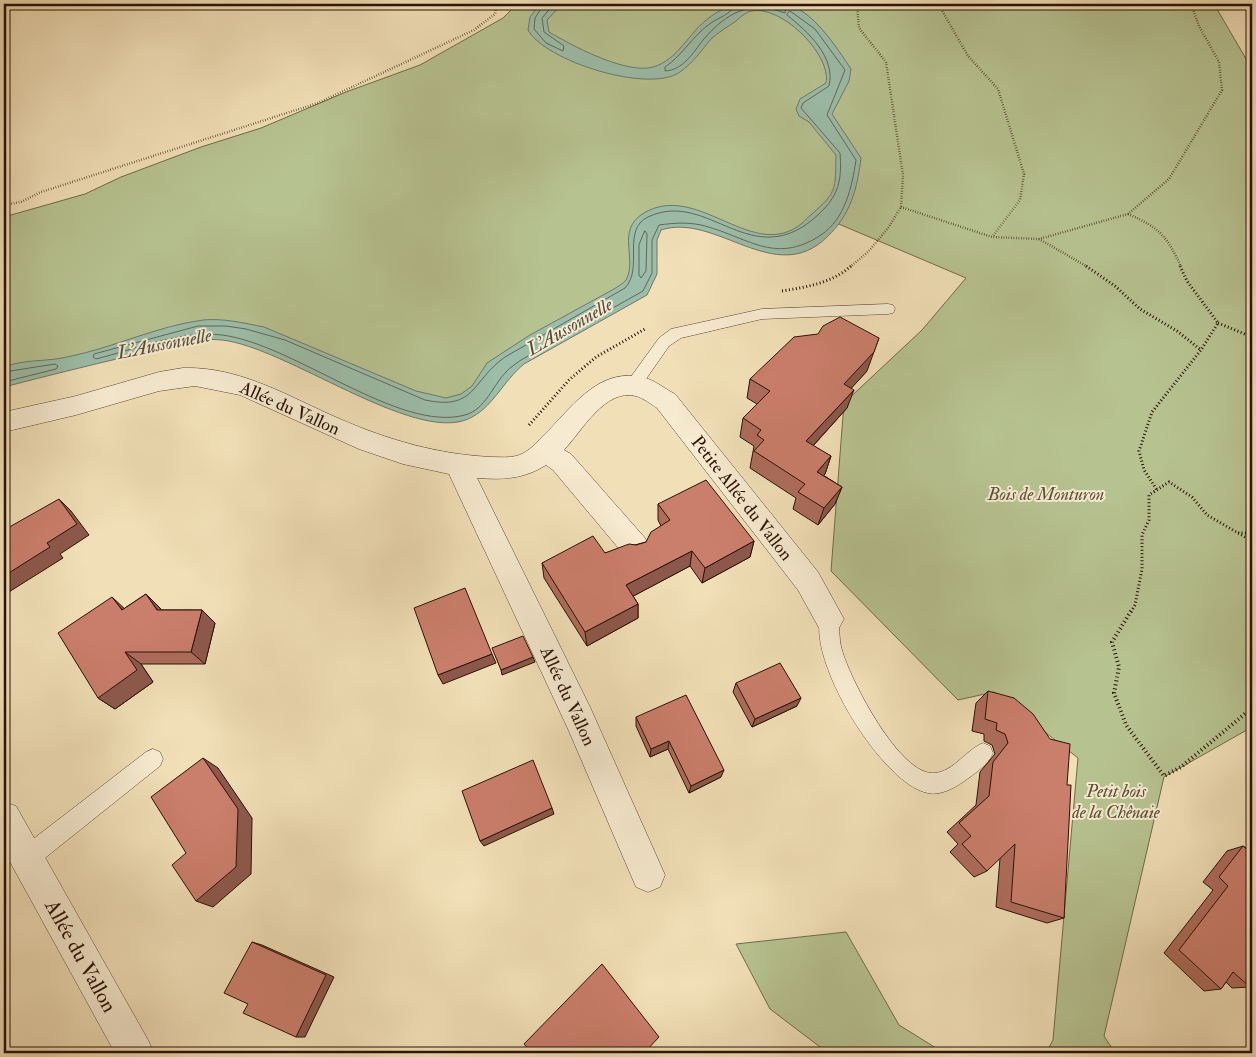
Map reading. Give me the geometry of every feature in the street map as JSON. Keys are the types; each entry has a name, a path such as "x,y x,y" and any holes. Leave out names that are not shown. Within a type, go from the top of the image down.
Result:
{"street":[{"name":"Allée du Vallon","path":"4,422 64,409 170,378 194,377 226,381 253,389 332,427 382,448 418,458 458,465 514,467 533,460 545,451 600,394 615,387 638,387"},
{"name":"Petite Allée du Vallon","path":"638,387 666,401 808,582 829,619"},
{"path":"545,451 562,462 635,547"},
{"name":"Allée du Vallon","path":"458,465 579,718 648,875"},
{"name":"Allée du Vallon","path":"4,818 135,1053"}],"lane":[{"path":"638,387 664,342 676,333 762,314 888,309"},
{"path":"829,619 832,652 857,708 870,732 906,770 928,783 940,782 984,753"},
{"path":"27,858 153,760"}],"path":[{"path":"4,204 21,202 41,192 318,103 474,30 495,14 497,4"},
{"path":"782,291 811,286 841,275 868,252 888,228 901,207 903,175 886,62 859,28 857,4"},
{"path":"934,4 940,7 968,56 998,89 1024,174 1020,200 992,237"},
{"path":"901,207 992,237 1039,239 1128,214 1169,179 1222,90 1220,62 1199,26 1191,4"},
{"path":"1128,214 1147,222 1169,241 1187,281 1218,323 1252,337"},
{"path":"1039,239 1079,261 1114,286 1140,309 1177,331 1201,350"},
{"path":"1157,490 1144,470 1139,451 1152,412 1201,350 1218,323"},
{"path":"525,431 570,380 596,357 654,324"},
{"path":"1252,542 1207,515 1192,497 1169,482 1149,495 1149,520 1142,536 1142,569 1135,605 1112,642 1119,667 1114,693 1126,725 1164,776 1181,767 1252,708"},
{"path":"1236,533 1252,533"},
{"path":"4,1050 10,1053"}],"green space":[{"name":"Bois de Monturon","path":"515,4 1214,4 1252,69 1252,727 1164,777 1104,1036 1115,1053 1046,1053 1053,1040 1078,758 994,692 958,700 831,571 844,403 922,330 966,278 827,219 771,246 698,216 652,218 643,273 510,360 458,410 232,329 4,375 4,217 85,194 121,177 201,147 261,128 346,92 420,65 503,18"},
{"path":"846,932 899,1025 944,1053 828,1053 770,1009 736,944"}],"water":[{"name":"L'Aussonnelle","path":"540,4 562,4 547,20 549,32 611,62 637,68 648,68 666,61 680,49 698,27 724,9 736,5 784,4 804,12 822,30 851,69 849,81 832,114 861,158 855,191 842,219 827,237 807,251 787,255 745,246 703,231 682,227 661,230 657,240 657,274 647,295 524,364 484,409 468,419 444,423 415,418 348,391 249,346 210,339 175,344 4,387 4,367 12,364 67,357 169,327 203,320 218,320 264,327 416,391 446,398 461,394 472,386 487,363 530,335 614,289 625,281 629,272 629,236 631,228 635,220 644,213 664,206 683,206 760,234 779,234 799,226 827,200 835,183 836,155 809,122 799,116 796,109 800,99 826,83 826,71 812,45 788,22 760,11 748,12 714,36 693,61 680,72 665,78 646,79 623,77 575,63 538,42 528,30 530,17"}],"building":[{"path":"840,317 879,338 874,352 844,384 854,390 806,441 831,456 817,472 842,487 824,508 798,492 805,484 754,451 764,440 757,435 761,430 743,418 770,391 750,379 794,337 818,334 823,326"},
{"path":"706,480 754,541 705,568 692,551 626,585 638,604 585,632 542,563 593,536 605,553 629,544 636,545 646,542 651,532 670,520 658,504"},
{"path":"59,499 77,524 47,543 50,547 4,576 4,554 6,553 4,551 4,530"},
{"path":"465,588 492,654 438,675 414,608"},
{"path":"146,594 157,610 202,610 191,652 125,652 137,670 98,698 58,633 112,597 122,610"},
{"path":"523,636 533,657 501,670 492,648"},
{"path":"780,663 801,698 755,719 736,683"},
{"path":"988,691 1014,698 1033,714 1050,739 1070,744 1067,785 1071,785 1064,918 1011,902 1015,844 987,871 962,844 971,836 959,823 989,796 993,762 1008,743 1005,734 996,730 997,723 985,719"},
{"path":"686,695 724,770 691,786 669,741 651,749 636,717"},
{"path":"203,758 238,809 236,867 196,901 172,865 186,853 151,797"},
{"path":"533,760 552,808 480,841 462,791"},
{"path":"1243,846 1252,854 1252,983 1250,987 1233,972 1221,989 1179,950 1228,886 1219,877"},
{"path":"252,942 326,975 296,1037 243,1013 248,1004 224,993"},
{"path":"602,964 659,1037 644,1053 532,1053 524,1044"}],"park label":[{"name":"Petit bois de la Chênaie","path":"1116,801"}]}
